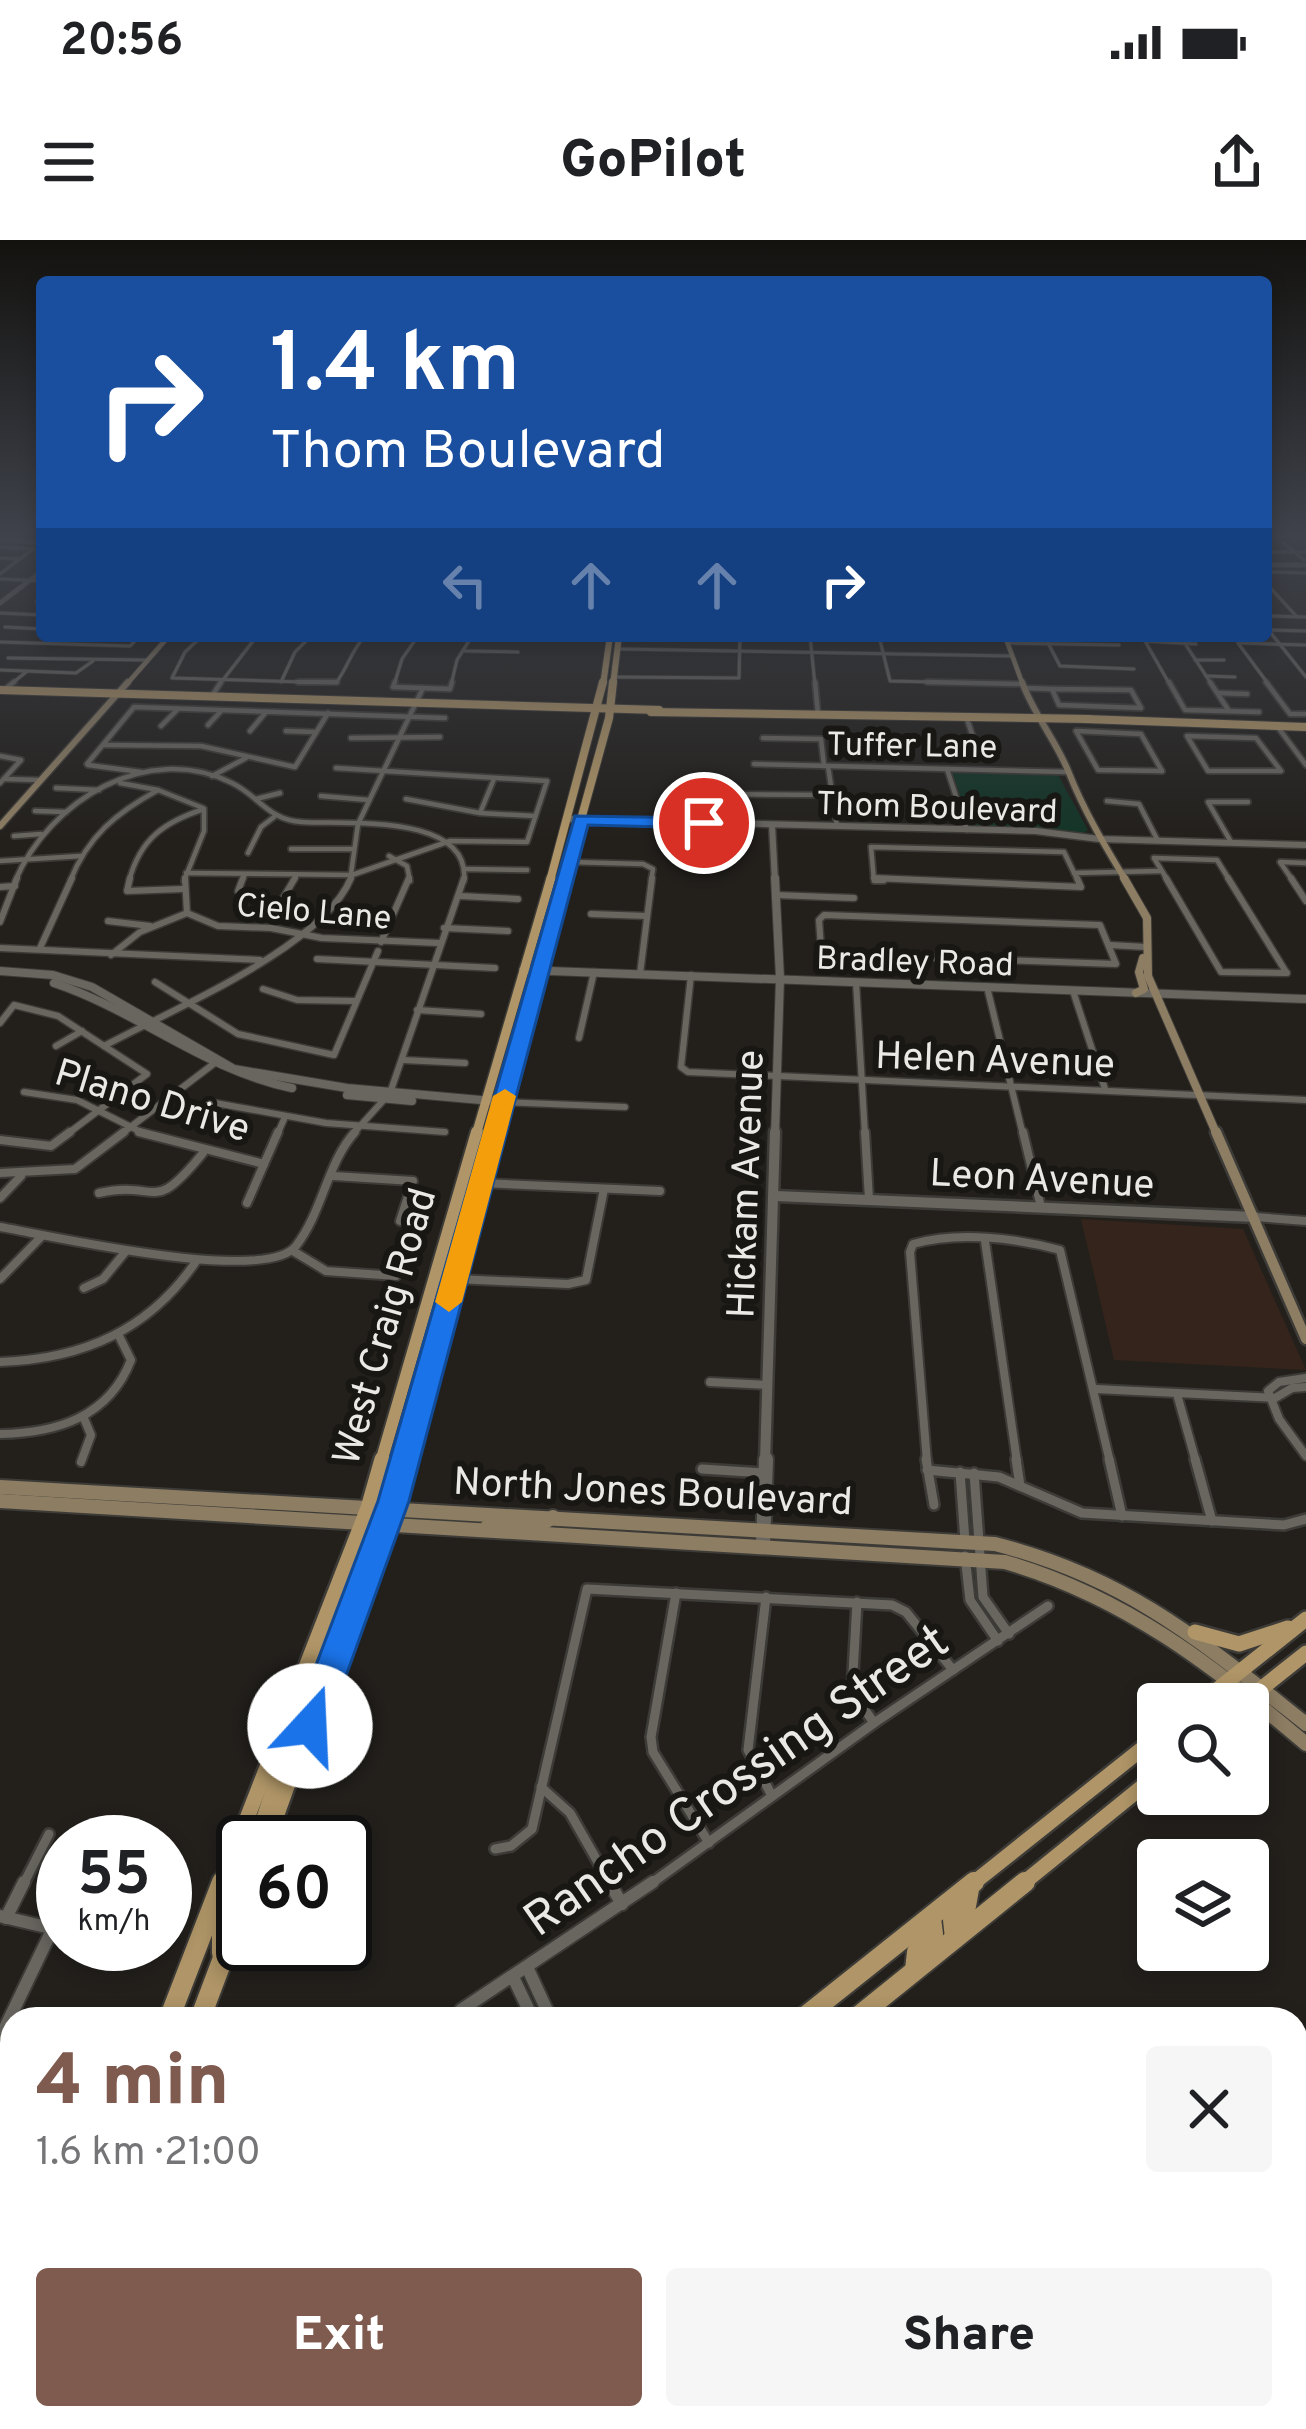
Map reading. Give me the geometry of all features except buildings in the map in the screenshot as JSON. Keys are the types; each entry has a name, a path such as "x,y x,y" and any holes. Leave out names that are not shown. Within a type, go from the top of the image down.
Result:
{"main road":[{"path":"0,826 163,642"},
{"name":"West Craig Road","path":"252,1815 365,1516 599,709 612,642"},
{"name":"West Craig Road","path":"277,1815 391,1509 611,710 616,642"},
{"path":"1007,642 1037,718 1069,772 1074,793 1147,918 1146,951 1156,994 1306,1339"},
{"path":"606,665 616,665"},
{"path":"9,686 47,692 611,710 1306,727"},
{"path":"447,704 599,709"},
{"path":"460,707 482,704"},
{"path":"471,707 494,704"},
{"path":"585,756 596,764"},
{"path":"1136,993 1144,988 1139,972 1146,951"},
{"path":"423,1322 443,1324"},
{"name":"North Jones Boulevard","path":"0,1487 365,1516 391,1509 553,1517 973,1557 1054,1576 1127,1606 1235,1676"},
{"name":"North Jones Boulevard","path":"0,1501 138,1501"},
{"name":"North Jones Boulevard","path":"365,1516 386,1526 585,1535 972,1541 1092,1572 1196,1632 1240,1683"},
{"path":"472,1530 540,1525 553,1517 562,1527 585,1535"},
{"path":"1196,1632 1239,1644 1303,1621"},
{"path":"1226,1683 1303,1621"},
{"path":"1268,1683 1306,1653"},
{"path":"1269,1706 1306,1724"},
{"path":"1269,1712 1306,1744"},
{"path":"265,1815 286,1749 284,1726"},
{"path":"817,2007 1137,1753"},
{"path":"870,2007 1137,1791"},
{"path":"956,1938 953,1920 966,1906 969,1888"},
{"name":"West Craig Road","path":"175,2007 216,1907"},
{"path":"915,1970 917,1952 933,1934 931,1918"},
{"path":"204,2007 218,1971"}],"street":[{"path":"1272,635 1306,677"},
{"path":"0,642 130,646 134,642"},
{"path":"196,642 172,678 336,683 359,642"},
{"path":"212,697 251,642"},
{"path":"281,682 305,642"},
{"path":"414,642 393,687 450,689 469,642"},
{"path":"616,677 739,678 740,642"},
{"path":"810,642 818,713"},
{"path":"880,642 890,681 1131,690 1147,721"},
{"path":"1031,642 1118,645"},
{"path":"1145,642 1185,710 1259,712"},
{"path":"1184,642 1196,644"},
{"path":"1184,642 1229,711"},
{"path":"1306,645 1238,643 1290,713 1306,714"},
{"path":"1048,644 1060,666 1134,669"},
{"path":"618,649 1012,656"},
{"path":"464,651 518,652"},
{"path":"0,668 11,656 146,660"},
{"path":"0,668 80,672 94,660"},
{"path":"1196,660 1224,660"},
{"path":"9,686 27,672"},
{"path":"1206,676 1235,677"},
{"path":"309,700 321,684"},
{"path":"104,1046 306,934 344,897 352,875 358,824 423,688"},
{"path":"1052,688 1059,705 1140,708"},
{"path":"1217,693 1247,694"},
{"path":"446,718 134,707 87,764 141,772 185,767 246,789 274,818 416,830 445,843 465,869"},
{"path":"161,726 179,708"},
{"path":"208,725 223,710"},
{"path":"1206,710 1222,736"},
{"path":"250,731 267,711"},
{"path":"102,746 201,746 295,767 328,713"},
{"path":"966,716 973,737"},
{"path":"1092,720 1097,732"},
{"path":"1277,726 1306,765"},
{"path":"286,731 316,732"},
{"path":"1076,731 1097,732 1141,734 1162,771 1099,770 1076,731"},
{"path":"1187,736 1222,736 1256,738 1281,773 1208,771 1187,736"},
{"path":"351,738 440,737"},
{"path":"764,738 821,739 837,826"},
{"path":"0,756 20,757 1,780"},
{"path":"212,776 248,758"},
{"path":"413,773 419,758"},
{"name":"Tuffer Lane","path":"754,764 1069,772"},
{"path":"186,873 352,875 445,843 527,842 547,781 336,768"},
{"path":"947,769 967,830"},
{"path":"1,917 42,835 101,790 141,772"},
{"path":"480,813 494,779"},
{"path":"1,780 40,780"},
{"path":"118,782 158,790 204,809"},
{"path":"56,788 101,790"},
{"path":"39,950 58,924 81,856 103,826 158,790"},
{"path":"256,799 280,793"},
{"path":"704,823 706,794 832,795"},
{"path":"321,796 369,800"},
{"path":"406,799 480,813 536,816"},
{"path":"1106,801 1136,802 1158,841"},
{"path":"1231,842 1208,802 1247,802"},
{"path":"111,955 152,926 187,914 183,889 208,824 204,809"},
{"path":"183,889 128,891 136,860 153,830 170,819 204,809"},
{"path":"35,811 68,812"},
{"path":"248,853 249,844 274,818"},
{"name":"Thom Boulevard","path":"567,819 1306,845"},
{"name":"Hickam Avenue","path":"763,1537 780,978 772,825"},
{"path":"14,836 42,835"},
{"path":"1294,844 1306,862"},
{"path":"871,847 1064,852 1073,872 1081,887 874,881 871,847"},
{"path":"291,848 352,849"},
{"path":"0,861 81,856"},
{"path":"154,982 183,1003 261,1042 334,1055 370,962 410,880 400,860 389,856"},
{"path":"1154,858 1217,860 1287,973 1221,972 1161,871 1154,858"},
{"path":"570,862 651,866 640,974"},
{"path":"1306,862 1280,862 1306,901"},
{"path":"465,869 527,870"},
{"path":"0,1227 197,1260 262,1263 293,1252 306,1237 344,1144 387,1096 465,869"},
{"path":"1073,872 1161,871"},
{"path":"245,895 238,891 246,873"},
{"path":"279,905 296,876"},
{"path":"0,887 14,886"},
{"path":"776,895 854,898"},
{"path":"458,896 518,899"},
{"name":"Cielo Lane","path":"187,914 218,926 379,946 440,944"},
{"path":"591,914 647,916"},
{"path":"824,915 1100,926 1111,947 1116,964 827,954 821,948 819,920 824,915"},
{"path":"108,921 152,926"},
{"path":"444,928 508,931"},
{"path":"1111,947 1146,951"},
{"path":"0,948 262,960"},
{"path":"317,959 496,968"},
{"name":"Bradley Road","path":"523,970 1306,999"},
{"path":"579,1038 594,972"},
{"path":"0,974 68,987 212,1064 273,1086 625,1107"},
{"name":"Helen Avenue","path":"691,975 682,1070 1306,1100"},
{"path":"856,982 869,1199"},
{"path":"987,987 1041,1208"},
{"path":"263,989 297,1000 355,1001"},
{"path":"1072,991 1105,1089"},
{"path":"0,1023 14,1005 44,1009 147,1074 51,1146 0,1140"},
{"path":"417,1010 481,1014"},
{"path":"56,1046 82,1031"},
{"path":"403,1060 465,1063"},
{"path":"0,1173 75,1168 212,1064"},
{"name":"Plano Drive","path":"24,1092 76,1100 126,1127 202,1153 265,1164"},
{"path":"198,1108 215,1103 286,1117 445,1132"},
{"path":"247,1202 286,1117"},
{"path":"99,1193 118,1189 160,1194 175,1185 202,1153"},
{"path":"0,1198 22,1174"},
{"path":"334,1176 413,1181 400,1221"},
{"path":"481,1183 660,1191"},
{"path":"435,1278 568,1284 586,1280 604,1189"},
{"name":"Leon Avenue","path":"776,1196 1306,1221"},
{"path":"0,1279 43,1235"},
{"path":"934,1505 927,1470 913,1244 923,1239 985,1241 1060,1250 1122,1516"},
{"path":"985,1241 1020,1487"},
{"path":"84,1288 103,1280 126,1251"},
{"path":"293,1252 326,1270 396,1276"},
{"path":"0,1362 32,1363 74,1354 118,1334 177,1292 197,1260"},
{"path":"0,1434 32,1436 83,1416 113,1396 129,1368 130,1352 118,1334"},
{"path":"1306,1378 1279,1382 1268,1391 1279,1419 1306,1456"},
{"path":"710,1382 767,1385"},
{"path":"1096,1389 1272,1398 1306,1387"},
{"path":"1177,1394 1212,1521"},
{"path":"81,1463 91,1436 83,1416"},
{"path":"702,1469 764,1473"},
{"path":"927,1470 999,1477 1082,1514 1284,1525 1306,1520"},
{"path":"960,1472 972,1541"},
{"path":"974,1473 970,1600 1004,1637"},
{"path":"496,1850 512,1846 532,1829 587,1589 899,1607 953,1670"},
{"path":"676,1593 651,1737 653,1752 709,1843"},
{"path":"766,1598 748,1750 772,1796"},
{"path":"856,1602 852,1691 874,1723"},
{"name":"Rancho Crossing Street","path":"466,2007 622,1904 874,1723 1048,1606"},
{"path":"541,1786 570,1813 622,1904"},
{"path":"36,1857 3,1917 36,1924"},
{"path":"526,1967 545,2007"},
{"path":"16,2007 36,1969"},
{"path":"513,1976 527,2007"}],"shaded area":[{"path":"1081,1219 1243,1229 1306,1370 1114,1360"}],"green space":[{"path":"952,771 1057,773 1088,830 1080,835 971,828"}],"slow traffic":[{"path":"449,1302 505,1096"}],"route":[{"path":"310,1726 394,1501 581,820 704,823"}]}
